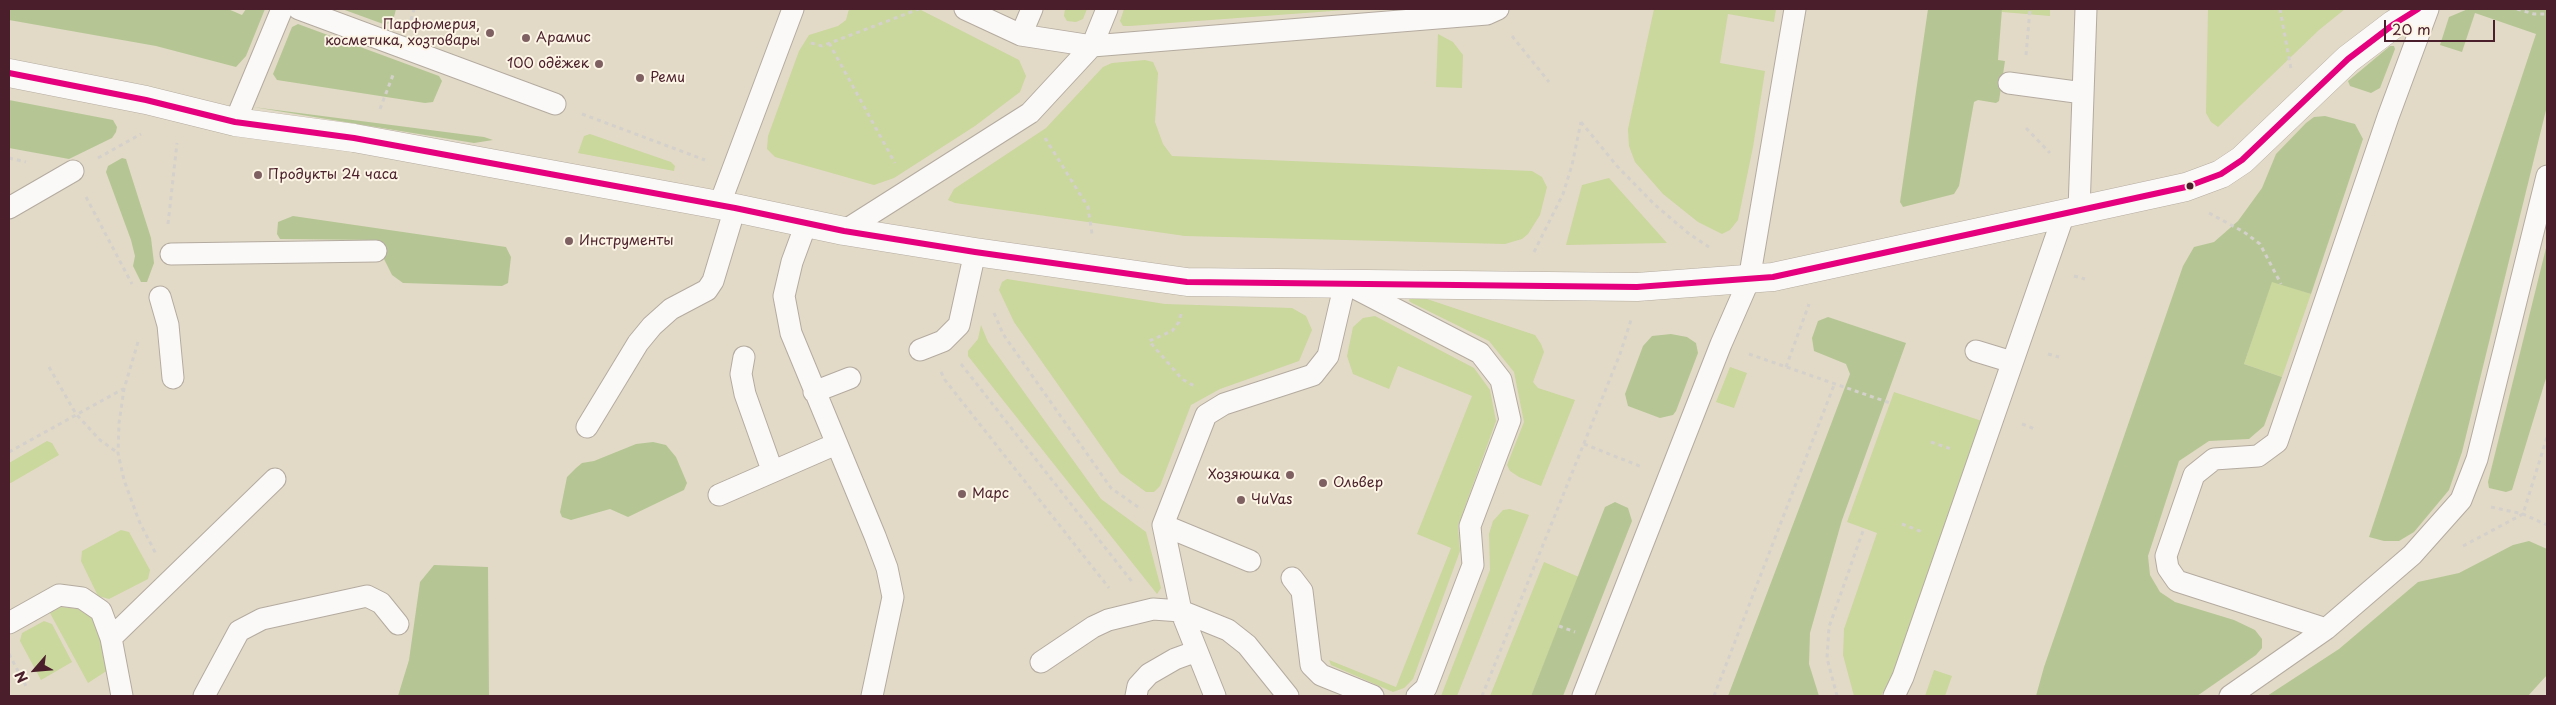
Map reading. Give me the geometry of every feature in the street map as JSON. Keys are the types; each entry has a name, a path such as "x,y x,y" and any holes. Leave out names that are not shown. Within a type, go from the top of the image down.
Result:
{"street":[{"path":"9,73 235,122 354,138 727,207 974,258 1187,282 1637,286 1752,268 1822,267 2168,191 2221,174 2242,160 2348,59 2394,24 2418,9"}],"lane":[{"path":"235,122 282,9"},
{"path":"299,9 555,104"},
{"path":"587,427 638,343 652,326 671,309 702,293 714,281 727,207 793,9"},
{"path":"964,9 1021,35 1092,46 1487,14 1495,10"},
{"path":"1021,35 1032,9"},
{"path":"844,231 1030,113 1092,46 1107,9"},
{"path":"1583,696 1752,268 1795,9"},
{"path":"1894,696 1903,678 2012,362 2072,212 2083,93 2086,9"},
{"path":"2326,629 2177,581 2168,568 2166,556 2194,475 2214,459 2258,456 2277,442 2388,117 2428,9"},
{"path":"2016,84 2083,93"},
{"path":"9,208 73,171"},
{"path":"2230,696 2326,629 2412,556 2461,500 2477,459 2547,176"},
{"path":"806,224 792,262 784,296 791,333 888,568 893,598 872,696"},
{"path":"169,244 376,251"},
{"path":"931,346 958,325 974,258"},
{"path":"1215,696 1181,611 1163,524 1206,415 1224,404 1313,374 1328,356 1344,283 1480,353 1501,380 1510,420 1470,526 1473,565 1426,688 1417,696"},
{"path":"160,297 168,325 173,378"},
{"path":"1976,351 2012,362"},
{"path":"744,357 741,374 745,394 772,470"},
{"path":"814,392 850,378"},
{"path":"719,495 772,470 836,444"},
{"path":"111,638 276,479"},
{"path":"1163,524 1250,561"},
{"path":"1292,578 1302,591 1311,665 1321,675 1373,696"},
{"path":"9,623 59,595 82,598 101,610 111,638 122,696"},
{"path":"204,696 240,631 262,619 367,596 381,602 398,624"},
{"path":"1041,662 1092,627 1130,614 1153,609 1181,611 1228,630 1247,645 1288,696"},
{"path":"1136,696 1138,686 1149,674 1174,659 1197,651"}],"path":[{"path":"822,46 919,9"},
{"path":"2016,84 2030,9"},
{"path":"2280,9 2287,52 2294,76"},
{"path":"2517,9 2534,14 2547,14"},
{"path":"1495,10 1549,82"},
{"path":"829,43 910,190"},
{"path":"380,110 402,48"},
{"path":"169,244 181,109"},
{"path":"1030,113 1088,207 1094,242"},
{"path":"584,115 693,156"},
{"path":"1528,261 1548,227 1563,194 1572,165 1581,122 1617,166 1688,233 1727,258 1752,268"},
{"path":"100,156 141,134"},
{"path":"73,171 124,272"},
{"path":"2168,191 2244,232 2260,244 2280,284"},
{"path":"974,258 1003,334 1111,488"},
{"path":"1786,367 1822,267"},
{"path":"1187,282 1179,322 1172,331 1149,341 1182,379 1224,404"},
{"path":"1482,696 1630,326 1637,286"},
{"path":"139,337 124,389 119,423 118,453 124,480 139,520 170,581"},
{"path":"1721,344 1890,403"},
{"path":"931,346 1153,609"},
{"path":"931,346 945,380 1130,614"},
{"path":"49,367 76,414 100,440 118,453"},
{"path":"1714,696 1834,385"},
{"path":"9,452 124,389"},
{"path":"2412,556 2430,557 2449,553 2523,514 2547,437"},
{"path":"1584,444 1627,461"},
{"path":"2461,500 2523,514 2547,525"},
{"path":"1837,696 1827,658 1829,627 1864,528"},
{"path":"9,654 27,688"}],"green space":[{"path":"9,9 228,9 242,15 246,9 265,9 246,56 236,67 156,46 9,20"},
{"path":"342,9 396,9 393,21 386,25"},
{"path":"849,9 919,9 1019,60 1026,76 1020,92 975,126 894,178 874,185 775,157 767,149 768,136 799,51 809,35 838,26 846,20"},
{"path":"1065,9 1087,9 1083,19 1076,22 1067,21 1064,16"},
{"path":"1124,9 1359,9 1123,26 1120,21"},
{"path":"1654,9 1776,9 1774,22 1728,14 1720,63 1765,71 1753,147 1738,220 1730,230 1722,234 1698,222 1663,194 1635,162 1629,146 1628,129"},
{"path":"1928,9 2002,9 1998,60 2005,61 1999,101 1996,103 1978,100 1974,102 1959,186 1954,194 1903,207 1900,202"},
{"path":"2002,9 2050,9 2050,16 2002,12"},
{"path":"2208,9 2345,9 2319,30 2218,127 2211,122 2206,113"},
{"path":"2468,9 2547,9 2547,106 2462,452 2449,490 2414,532 2399,541 2384,541 2369,537 2536,34 2475,13 2462,52 2440,45 2449,17"},
{"path":"298,24 439,76 442,81 433,102 425,103 277,80 273,74 292,27"},
{"path":"1438,34 1453,42 1463,55 1462,88 1436,87"},
{"path":"2390,46 2394,46 2395,49 2380,88 2371,93 2350,86 2348,81"},
{"path":"1145,60 1153,62 1158,73 1155,122 1163,144 1172,156 1532,171 1542,177 1547,187 1540,215 1528,234 1522,239 1505,244 1185,236 955,203 948,200 954,189 1046,128 1103,67 1112,63"},
{"path":"9,100 113,120 117,127 116,132 112,138 69,159 9,148"},
{"path":"253,107 484,137 493,140 474,143"},
{"path":"2325,116 2355,124 2363,139 2311,294 2272,282 2244,364 2282,377 2264,426 2249,439 2209,441 2179,461 2148,556 2150,575 2160,592 2175,602 2234,620 2255,630 2262,639 2262,648 2256,655 2197,696 2036,696 2044,667 2183,266 2194,247 2214,242 2238,221 2262,188 2276,154 2306,123 2314,117"},
{"path":"590,134 671,162 675,166 674,171 578,153 584,136"},
{"path":"122,158 126,159 151,238 154,263 147,282 141,282 133,266 135,256 131,240 106,172 108,166"},
{"path":"1609,178 1667,243 1566,245 1582,185"},
{"path":"293,216 506,247 511,257 508,283 502,286 403,283 392,275 384,259 383,247 378,240 280,239 277,234 278,222"},
{"path":"2547,244 2547,375 2512,490 2506,492 2489,488 2488,482"},
{"path":"1007,279 1165,304 1292,308 1306,316 1312,330 1299,361 1220,389 1191,405 1160,486 1154,492 1146,492 1120,473 1014,322 999,290 1002,282"},
{"path":"2272,281 2311,294 2282,377 2244,364"},
{"path":"1415,295 1535,335 1541,344 1544,352 1533,382 1538,388 1575,400 1541,486 1519,477 1510,471 1507,465 1524,422 1514,372 1489,341 1409,301 1410,296"},
{"path":"1375,316 1474,368 1490,390 1496,421 1458,526 1460,551 1413,679 1404,688 1393,692 1331,665 1329,660 1396,687 1451,548 1417,534 1472,396 1398,366 1389,389 1353,374 1347,356 1353,327 1363,318"},
{"path":"1828,317 1906,343 1842,520 1810,633 1809,664 1819,696 1728,696 1850,374 1846,364 1814,351 1812,338 1818,321"},
{"path":"981,325 988,342 1101,499 1146,532 1161,588 1157,594 968,356 968,351 978,339"},
{"path":"1671,334 1687,337 1696,343 1698,353 1676,411 1673,415 1660,418 1628,406 1625,394 1643,346 1652,336"},
{"path":"1730,367 1747,373 1734,408 1716,402"},
{"path":"1894,392 1982,421 1893,673 1881,696 1854,696 1843,655 1844,629 1877,533 1847,522"},
{"path":"47,441 52,443 59,455 9,484 9,463"},
{"path":"653,442 666,445 676,457 687,483 684,490 628,517 610,509 571,520 562,517 560,512 567,477 582,463 594,461 636,444"},
{"path":"1615,502 1628,508 1632,521 1563,696 1531,696 1605,507"},
{"path":"1510,509 1529,515 1457,696 1441,696 1490,570 1489,534 1493,521 1503,510"},
{"path":"121,530 129,532 150,570 148,579 109,599 98,596 81,561 82,551"},
{"path":"2529,541 2547,549 2547,675 2528,696 2267,696 2339,649 2418,582 2459,573 2513,545"},
{"path":"1544,562 1579,577 1531,696 1490,696"},
{"path":"434,565 488,567 489,696 398,696 409,660 420,582"},
{"path":"61,607 78,609 92,618 104,646 108,670 88,683 50,613"},
{"path":"44,621 52,624 72,662 41,680 20,641 22,633"},
{"path":"1934,670 1952,676 1945,696 1925,696"}],"transit line":[{"path":"9,73 146,100 235,122 354,138 735,208 844,231 975,252 1187,282 1637,287 1773,277 2186,187 2221,174 2242,160 2348,59 2394,24 2418,9"}],"place":[{"name":"Парфюмерия, косметика, хозтовары","path":"490,33"},
{"name":"Арамис","path":"526,38"},
{"name":"100 одёжек","path":"599,64"},
{"name":"Реми","path":"640,78"},
{"name":"Продукты 24 часа","path":"258,175"},
{"name":"Инструменты","path":"569,241"},
{"name":"Хозяюшка","path":"1290,475"},
{"name":"Ольвер","path":"1323,483"},
{"name":"Марс","path":"962,494"},
{"name":"ЧиVas","path":"1241,500"}]}
